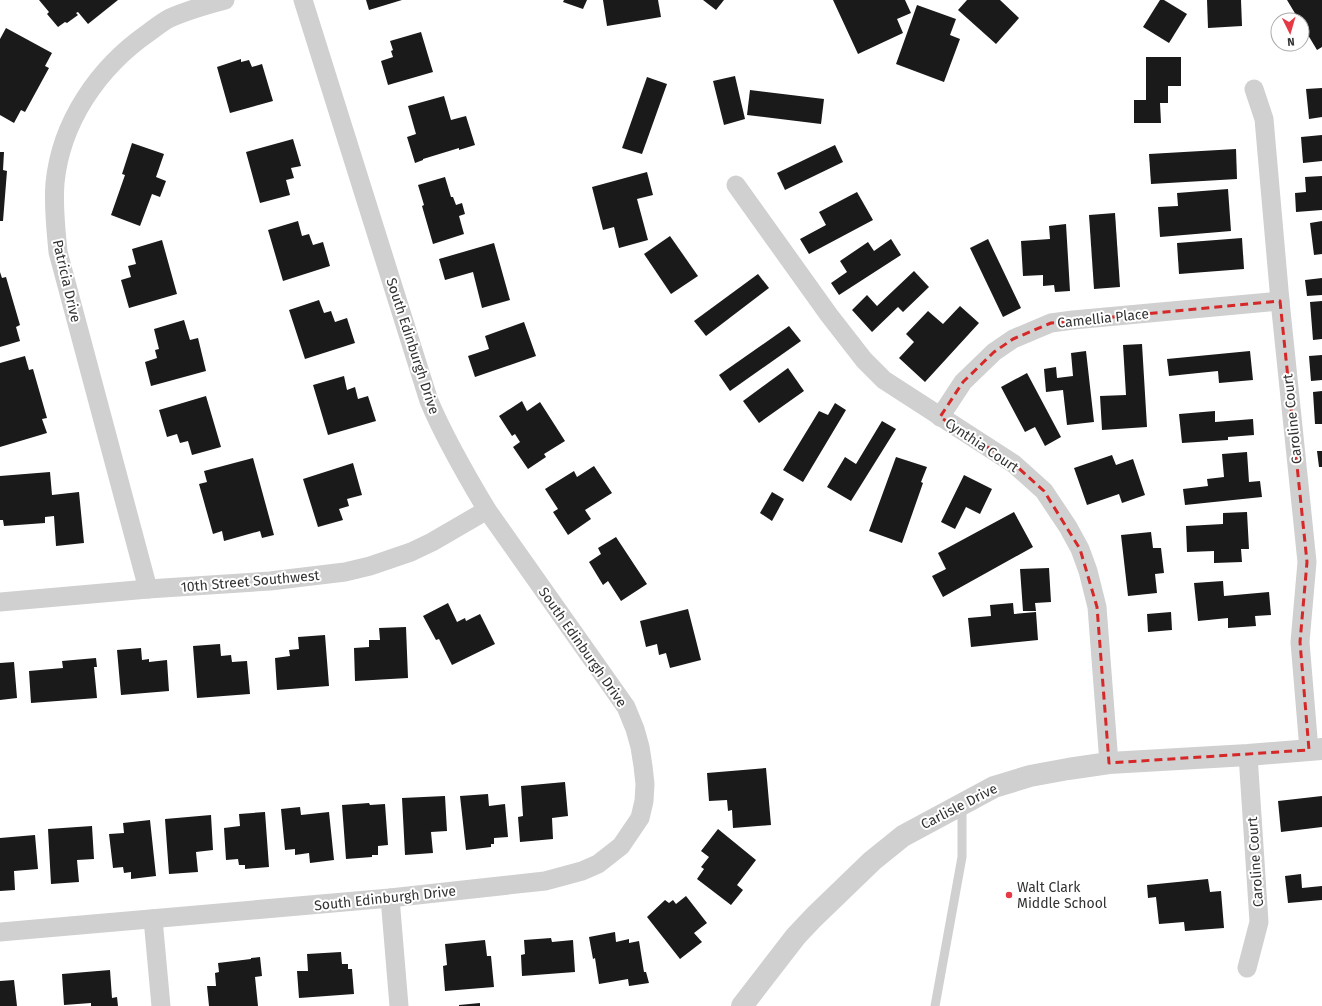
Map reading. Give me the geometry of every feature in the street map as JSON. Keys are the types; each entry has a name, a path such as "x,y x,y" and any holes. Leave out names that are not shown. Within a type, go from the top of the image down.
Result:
{"street":[{"name":"Patricia Drive","path":"148,589 58,252 55,213 55,184 58,163 73,119 96,81 113,62 131,45 169,19 191,9 225,0"},
{"name":"South Edinburgh Drive","path":"0,932 390,898 544,881 582,871 598,864 621,846 640,818 644,801 645,784 643,766 635,729 626,707 487,510 467,478 436,419 429,402 303,0"},
{"name":"Caroline Court","path":"1254,89 1264,119 1280,301 1307,562 1300,642 1315,749"},
{"name":"Cynthia Court","path":"736,185 824,308 864,360 884,380 1014,464 1044,491 1068,527 1080,549 1088,571 1097,607 1109,764"},
{"name":"Camellia Place","path":"940,417 963,382 994,352 1013,339 1051,323 1280,301"},
{"name":"10th Street Southwest","path":"0,602 148,589 270,581 345,572 370,566 411,552 432,542 487,510"},
{"name":"Carlisle Drive","path":"742,1006 796,936 872,861 903,836 994,786 1030,776 1068,769 1109,764 1315,749"},
{"name":"Caroline Court","path":"1247,968 1259,922 1248,755"},
{"path":"390,898 399,1006"},
{"path":"153,919 161,1006"}],"lane":[{"path":"935,1006 962,857 962,803"}],"highlighted area":[{"path":"1280,301 1307,562 1300,642 1309,750 1109,763 1097,607 1080,549 1044,491 1014,464 940,417 963,382 994,352 1013,339 1051,323"}],"building":[{"path":"39,0 118,0 88,24 78,12 76,13 78,15 67,23 65,22 58,27 47,14 49,12"},
{"path":"366,0 402,0 369,10"},
{"path":"564,0 587,0 583,9 563,2"},
{"path":"603,0 658,0 661,17 607,26"},
{"path":"703,0 724,0 716,10"},
{"path":"833,0 905,0 911,13 897,19 903,33 858,54"},
{"path":"967,0 1000,0 1019,18 996,44 958,10"},
{"path":"1160,0 1164,0 1187,14 1169,43 1143,27"},
{"path":"1207,0 1241,0 1242,26 1208,28"},
{"path":"1287,0 1322,0 1322,47 1317,50 1310,38 1310,12 1294,12"},
{"path":"917,5 956,19 950,35 960,39 944,82 896,64"},
{"path":"6,28 52,53 45,66 49,68 25,112 21,110 14,123 0,115 0,39"},
{"path":"421,32 433,72 388,85 381,61 393,57 391,51 393,50 390,41"},
{"path":"1146,57 1181,57 1181,86 1168,86 1168,103 1160,103 1161,123 1134,123 1134,100 1146,100"},
{"path":"241,59 241,62 249,60 252,67 262,64 273,101 230,113 217,67"},
{"path":"735,76 745,119 724,125 713,81"},
{"path":"647,77 667,84 642,154 622,148"},
{"path":"1322,88 1322,117 1309,119 1306,89"},
{"path":"750,90 824,99 821,124 747,115"},
{"path":"444,96 451,120 466,116 475,145 459,150 459,148 423,159 415,163 407,137 416,134 408,106"},
{"path":"1322,135 1322,161 1303,163 1301,137"},
{"path":"293,139 301,166 291,168 294,178 286,180 290,195 260,203 246,152"},
{"path":"132,143 164,154 156,177 166,181 160,197 152,194 140,226 111,215 125,175 122,174"},
{"path":"835,145 843,162 785,190 777,173"},
{"path":"1236,149 1237,179 1151,184 1149,154"},
{"path":"0,152 4,152 3,170 7,171 3,221 0,221"},
{"path":"647,172 653,195 637,199 648,240 619,248 614,227 603,230 592,187"},
{"path":"1322,176 1322,210 1296,212 1295,193 1306,192 1305,177"},
{"path":"445,177 451,197 453,197 456,205 462,203 465,214 459,216 464,234 433,244 422,206 424,205 418,185"},
{"path":"1228,189 1231,231 1160,237 1158,207 1178,206 1177,193"},
{"path":"857,192 873,220 809,254 800,239 826,225 819,212"},
{"path":"1115,213 1120,287 1094,289 1089,215"},
{"path":"298,221 302,236 309,234 313,245 323,242 330,266 283,281 268,230"},
{"path":"1322,221 1322,254 1314,255 1310,223"},
{"path":"1066,224 1070,291 1055,292 1054,285 1043,286 1043,275 1023,276 1021,241 1050,239 1049,226"},
{"path":"670,236 698,276 671,294 644,254"},
{"path":"1242,238 1244,269 1179,274 1177,243"},
{"path":"891,239 901,255 839,295 831,283 847,272 840,261 868,242 874,251"},
{"path":"988,239 1021,308 1003,317 970,248"},
{"path":"162,240 177,294 129,308 121,280 131,277 128,266 136,264 132,249"},
{"path":"494,243 510,300 482,308 473,272 445,280 439,259"},
{"path":"914,271 929,287 903,312 898,307 872,332 852,310 867,295 877,306"},
{"path":"0,272 2,278 6,277 20,325 16,327 20,341 0,347"},
{"path":"758,274 769,288 706,336 694,321"},
{"path":"1322,278 1322,295 1307,296 1305,280"},
{"path":"319,300 324,313 331,311 335,322 347,318 355,343 305,359 289,310"},
{"path":"1322,301 1322,339 1313,340 1310,302"},
{"path":"960,306 979,323 925,382 899,358 914,342 906,334 928,311 943,324"},
{"path":"184,320 190,340 198,338 206,371 151,386 145,362 157,358 155,350 159,349 154,329"},
{"path":"524,322 536,356 475,377 468,356 489,349 485,336"},
{"path":"789,326 801,341 730,391 719,375"},
{"path":"1142,344 1147,427 1102,430 1100,396 1126,395 1123,345"},
{"path":"1086,351 1094,422 1067,425 1063,390 1046,392 1044,369 1056,367 1057,378 1073,376 1071,353"},
{"path":"1250,351 1253,380 1219,383 1218,371 1169,376 1167,359"},
{"path":"1322,355 1322,380 1311,381 1309,356"},
{"path":"25,356 29,370 33,369 47,418 42,419 47,433 0,447 0,363"},
{"path":"788,368 804,391 759,423 743,401"},
{"path":"1027,373 1061,437 1045,446 1035,427 1025,432 1001,387"},
{"path":"344,376 347,390 355,387 358,399 368,396 376,421 328,435 313,385"},
{"path":"1322,391 1322,424 1315,424 1313,392"},
{"path":"206,396 221,447 192,455 188,441 180,443 177,434 167,437 159,410"},
{"path":"522,401 527,411 540,402 565,441 544,454 546,457 528,469 513,447 520,442 515,434 512,436 499,416"},
{"path":"835,403 846,410 803,482 783,470 819,411 828,415"},
{"path":"1215,411 1215,422 1253,419 1254,435 1228,437 1228,440 1182,443 1179,414"},
{"path":"882,421 896,429 851,501 827,487 845,457 856,464"},
{"path":"1317,451 1322,451 1322,467 1319,467"},
{"path":"1247,452 1249,482 1260,481 1262,497 1185,505 1183,489 1208,486 1207,479 1224,477 1222,454"},
{"path":"1112,455 1116,465 1133,459 1145,495 1122,503 1119,494 1087,505 1074,468"},
{"path":"896,457 927,467 902,543 869,531"},
{"path":"253,458 274,535 262,538 260,531 224,541 222,531 213,534 199,484 207,482 204,471"},
{"path":"353,463 362,495 347,499 349,506 339,509 343,520 318,527 303,479"},
{"path":"594,466 612,493 585,510 591,519 568,535 553,512 558,509 545,489 574,471 577,477"},
{"path":"50,472 52,495 79,492 84,543 56,546 54,516 45,517 45,523 4,526 3,520 0,520 0,476"},
{"path":"964,475 992,489 980,514 966,507 955,529 941,522"},
{"path":"772,492 784,499 772,521 760,513"},
{"path":"1014,512 1033,547 943,597 932,576 946,569 938,553"},
{"path":"1247,512 1249,549 1241,549 1242,562 1214,563 1214,551 1187,552 1186,526 1223,524 1223,513"},
{"path":"1151,532 1153,548 1161,548 1164,573 1155,574 1157,593 1128,596 1121,535"},
{"path":"616,537 647,584 621,601 608,581 603,585 589,562 601,554 598,548"},
{"path":"1049,568 1051,602 1035,603 1036,611 1023,611 1020,569"},
{"path":"1223,581 1224,596 1269,592 1271,615 1255,616 1256,626 1228,628 1228,618 1198,621 1194,583"},
{"path":"448,603 457,622 465,618 466,621 480,614 495,644 452,665 439,639 436,640 423,616"},
{"path":"1013,603 1014,614 1036,612 1038,640 971,647 968,618 991,616 990,605"},
{"path":"688,609 701,660 670,668 666,653 659,655 657,644 646,647 640,621"},
{"path":"1171,612 1172,630 1148,632 1147,614"},
{"path":"406,627 408,678 355,681 354,648 369,647 369,640 380,640 379,628"},
{"path":"325,635 329,686 277,690 275,658 290,656 289,650 299,649 298,637"},
{"path":"220,644 221,656 231,655 232,662 247,661 250,694 197,698 193,646"},
{"path":"141,648 142,660 149,659 149,662 167,660 169,691 121,695 117,650"},
{"path":"96,658 97,667 94,667 97,698 31,703 29,671 63,668 62,661"},
{"path":"14,662 17,698 0,700 0,663"},
{"path":"766,768 771,825 733,828 732,810 728,811 727,800 709,801 707,773"},
{"path":"565,782 568,816 552,818 553,839 520,842 518,817 523,816 521,786"},
{"path":"488,794 489,806 505,804 508,837 494,838 494,844 491,844 491,847 466,850 460,796"},
{"path":"445,796 447,831 431,832 433,853 405,855 402,798"},
{"path":"1322,796 1322,827 1281,832 1278,801"},
{"path":"369,803 370,805 385,804 388,845 378,846 378,855 372,855 372,857 346,859 342,805"},
{"path":"300,807 301,815 329,812 334,860 310,863 309,853 295,855 295,849 285,850 281,809"},
{"path":"265,812 269,867 245,869 245,865 239,865 238,859 226,860 224,828 240,826 239,814"},
{"path":"211,815 213,850 196,852 198,872 169,874 165,819"},
{"path":"150,820 156,876 131,879 131,872 124,873 123,867 113,868 109,834 124,833 123,823"},
{"path":"92,826 94,859 77,860 79,882 51,884 48,829"},
{"path":"718,829 756,860 737,885 743,890 731,905 697,879 704,869 701,867 709,857 701,851"},
{"path":"35,835 38,869 14,871 15,890 0,891 0,838"},
{"path":"1301,874 1302,888 1322,886 1322,900 1288,903 1285,876"},
{"path":"1208,879 1210,892 1221,891 1224,928 1185,931 1184,922 1159,924 1156,897 1148,898 1147,885"},
{"path":"686,896 707,923 694,933 702,942 680,959 647,917 665,900 669,903 673,900 676,904"},
{"path":"615,932 616,942 629,939 629,943 639,941 644,972 646,972 649,983 629,986 628,979 599,984 595,958 593,959 589,937"},
{"path":"551,938 552,942 573,940 575,972 522,976 521,955 525,954 524,940"},
{"path":"485,940 487,956 491,956 494,987 445,991 443,966 447,965 445,944"},
{"path":"341,952 342,964 348,964 348,969 352,969 354,994 299,998 297,971 308,971 307,954"},
{"path":"260,957 262,976 255,977 258,1006 209,1006 207,986 216,986 215,973 219,972 218,963"},
{"path":"110,970 112,998 117,997 118,1006 91,1006 91,1003 64,1005 62,974"},
{"path":"14,980 17,1006 0,1006 0,981"},
{"path":"480,1003 480,1006 459,1006 459,1005"}],"place":[{"name":"Walt Clark Middle School","path":"1009,895"}]}
